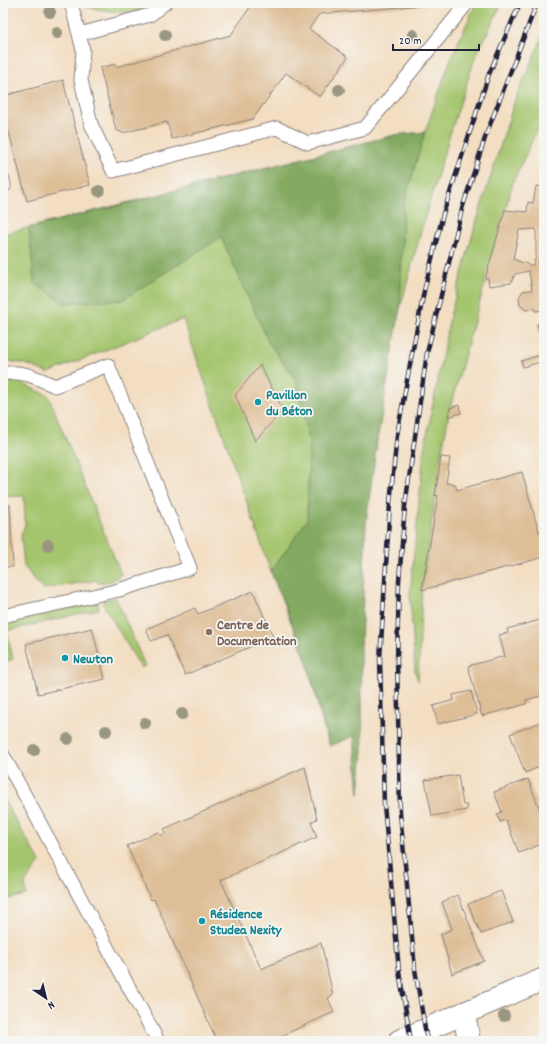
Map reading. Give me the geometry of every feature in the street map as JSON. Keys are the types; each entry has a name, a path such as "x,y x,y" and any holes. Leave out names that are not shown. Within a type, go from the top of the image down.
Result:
{"main road":[{"path":"399,1041 544,979"},
{"path":"464,1013 469,1041"}],"lane":[{"path":"71,3 83,50 81,80 91,124 113,170 277,128 308,143 365,128 466,3"},
{"path":"80,34 150,15 165,3"},
{"path":"3,374 9,372 20,372 56,386 108,365 190,568 119,590 3,616"},
{"path":"3,755 158,1041"}],"green space":[{"path":"82,3 150,3 138,11 116,12 83,6"},
{"path":"476,3 502,3 475,58 424,220 400,309 403,211 371,367 354,735 330,746 325,733 306,659 271,572 183,319 48,373 26,364 3,360 3,234 395,135 425,132 451,58"},
{"path":"544,33 544,115 513,182 450,408 441,457 422,590 418,681 415,671 410,594 424,450 450,316 475,226 516,97"},
{"path":"425,132 403,208 400,309 377,442 366,523 361,645 363,750 359,794 354,736 330,746 306,659 271,572 307,520 309,442 297,382 269,343 221,237 122,300 64,303 34,283 29,228 395,135"},
{"path":"18,382 48,395 121,574 112,581 98,583 97,580 44,589 35,581 24,566 21,535 25,525 24,496 3,497 3,383"},
{"path":"116,598 145,666 141,668 103,604 104,600"},
{"path":"97,602 99,609 7,631 13,659 3,662 3,626 22,617"},
{"path":"3,799 40,862 25,883 26,895 3,900"}],"building":[{"path":"253,3 438,4 319,14 309,29 348,57 320,97 286,73 253,119 172,139 167,122 123,133 116,130 100,68 115,64 116,67 231,35"},
{"path":"63,80 90,185 27,201 3,109 3,96"},
{"path":"536,186 544,187 544,310 535,311 535,308 526,310 520,305 519,297 523,291 532,290 529,271 515,274 511,283 489,286 488,278 485,279 505,210 527,212 528,202 533,203","holes":["536,229 536,256 533,265 513,259 519,230"]},
{"path":"544,322 544,350 537,324"},
{"path":"544,354 544,361 523,367 521,361"},
{"name":"Pavillon du Béton","path":"260,365 283,410 255,441 235,395"},
{"path":"544,390 544,404 540,391"},
{"path":"459,405 461,413 448,417 450,408"},
{"path":"441,457 450,458 446,483 455,484 457,490 522,472 539,532 544,531 544,557 422,590 438,495 435,496"},
{"path":"3,505 10,505 13,567 3,567"},
{"name":"Centre de Documentation","path":"253,591 273,637 185,675 167,635 151,641 146,629 195,608 198,614"},
{"path":"544,619 544,695 526,700 526,704 482,716 468,666 505,656 499,635 508,633 507,629"},
{"name":"Newton","path":"92,628 105,679 38,694 26,644"},
{"path":"471,691 477,714 438,724 433,706 454,700 453,695"},
{"path":"541,722 544,730 544,744 540,745 544,754 544,765 525,773 510,734"},
{"name":"Résidence Studea Nexity","path":"305,767 317,819 311,822 317,837 221,880 261,969 321,943 333,995 328,998 334,1012 270,1041 217,1041 154,899 151,900 127,846 158,832 160,836 166,833 164,829"},
{"path":"458,775 463,805 467,805 467,810 432,816 425,780"},
{"path":"528,779 544,821 544,843 519,853 506,820 500,822 497,814 502,812 494,792"},
{"path":"501,891 513,922 481,934 468,904"},
{"path":"458,895 484,961 452,974 441,934 452,929 442,902"}],"railway":[{"path":"411,1041 399,971 384,804 380,659 390,503 397,435 424,291 443,214 489,74 520,3"},
{"path":"427,1041 415,969 400,813 397,660 399,581 405,506 427,353 462,209 486,135 537,3"}],"place":[{"name":"Pavillon du Béton","path":"258,402"},
{"name":"Centre de Documentation","path":"209,632"},
{"name":"Newton","path":"65,658"},
{"name":"Résidence Studea Nexity","path":"202,921"}]}
